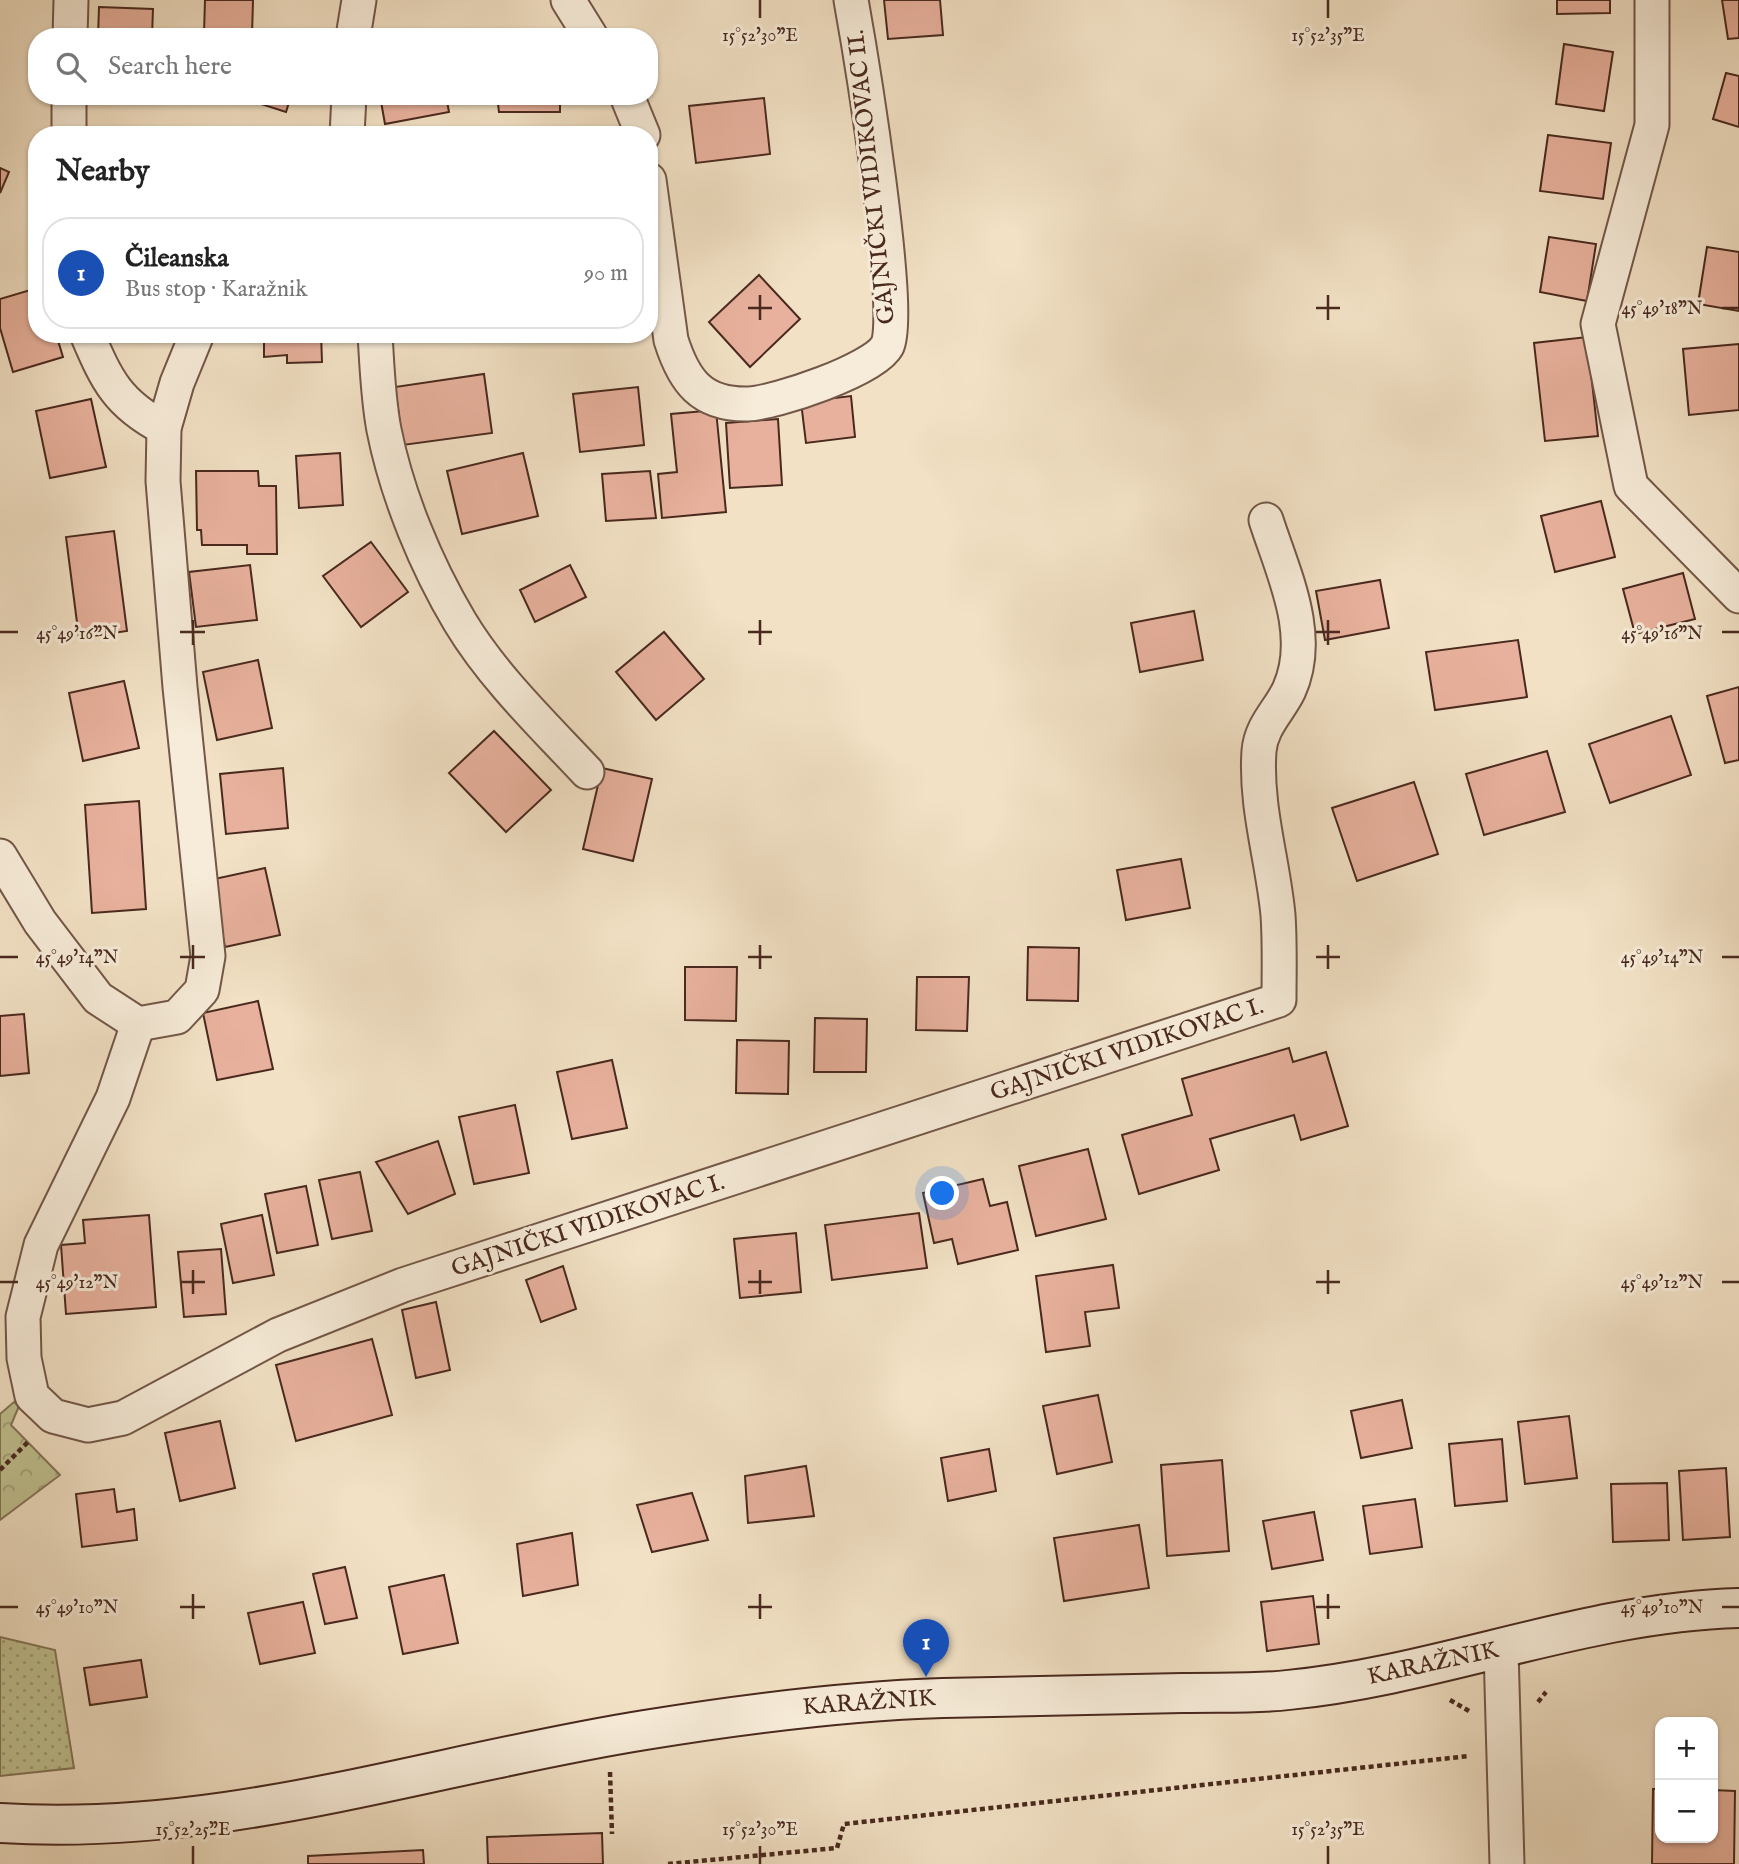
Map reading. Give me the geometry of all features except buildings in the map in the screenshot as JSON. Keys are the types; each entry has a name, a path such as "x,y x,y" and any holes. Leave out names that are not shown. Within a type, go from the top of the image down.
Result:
{"street":[{"path":"71,0 71,28"},
{"path":"354,28 359,0"},
{"path":"568,0 585,28"},
{"name":"GAJNIČKI VIDIKOVAC II.","path":"658,245 671,340 678,361 690,382 702,395 734,404 752,404 819,385 873,362 889,344 891,306 866,87 851,0"},
{"path":"1652,0 1652,125 1598,324 1631,486 1739,596"},
{"path":"69,105 69,126"},
{"path":"347,126 348,105"},
{"path":"631,105 639,126"},
{"path":"91,343 103,372 121,399 138,414 164,428"},
{"path":"0,856 40,922 98,998 138,1024 177,1017 202,990 208,956 180,687 163,481 164,428 177,383 193,343"},
{"path":"375,343 383,428 397,480 430,564 460,623 512,690 587,772"},
{"name":"GAJNIČKI VIDIKOVAC I.","path":"138,1024 113,1098 41,1245 23,1317 24,1358 32,1396 53,1416 88,1425 123,1418 278,1335 403,1286 1279,1000 1278,917 1259,780 1259,750 1263,732 1289,690 1299,657 1296,618 1266,520"},
{"name":"KARAŽNIK","path":"0,1823 140,1823 278,1806 640,1731 799,1707 937,1698 1285,1690 1390,1676 1599,1625 1686,1609 1739,1608"},
{"path":"1501,1649 1507,1864"}],"path":[{"path":"668,1864 837,1848 844,1824 1474,1755"},
{"path":"610,1759 612,1834"}],"green space":[{"path":"14,1402 19,1406 11,1425 60,1475 0,1520 0,1414"},
{"path":"0,1637 55,1650 74,1768 0,1776"}],"place":[{"name":"Čileanska","path":"926,1677"}]}
